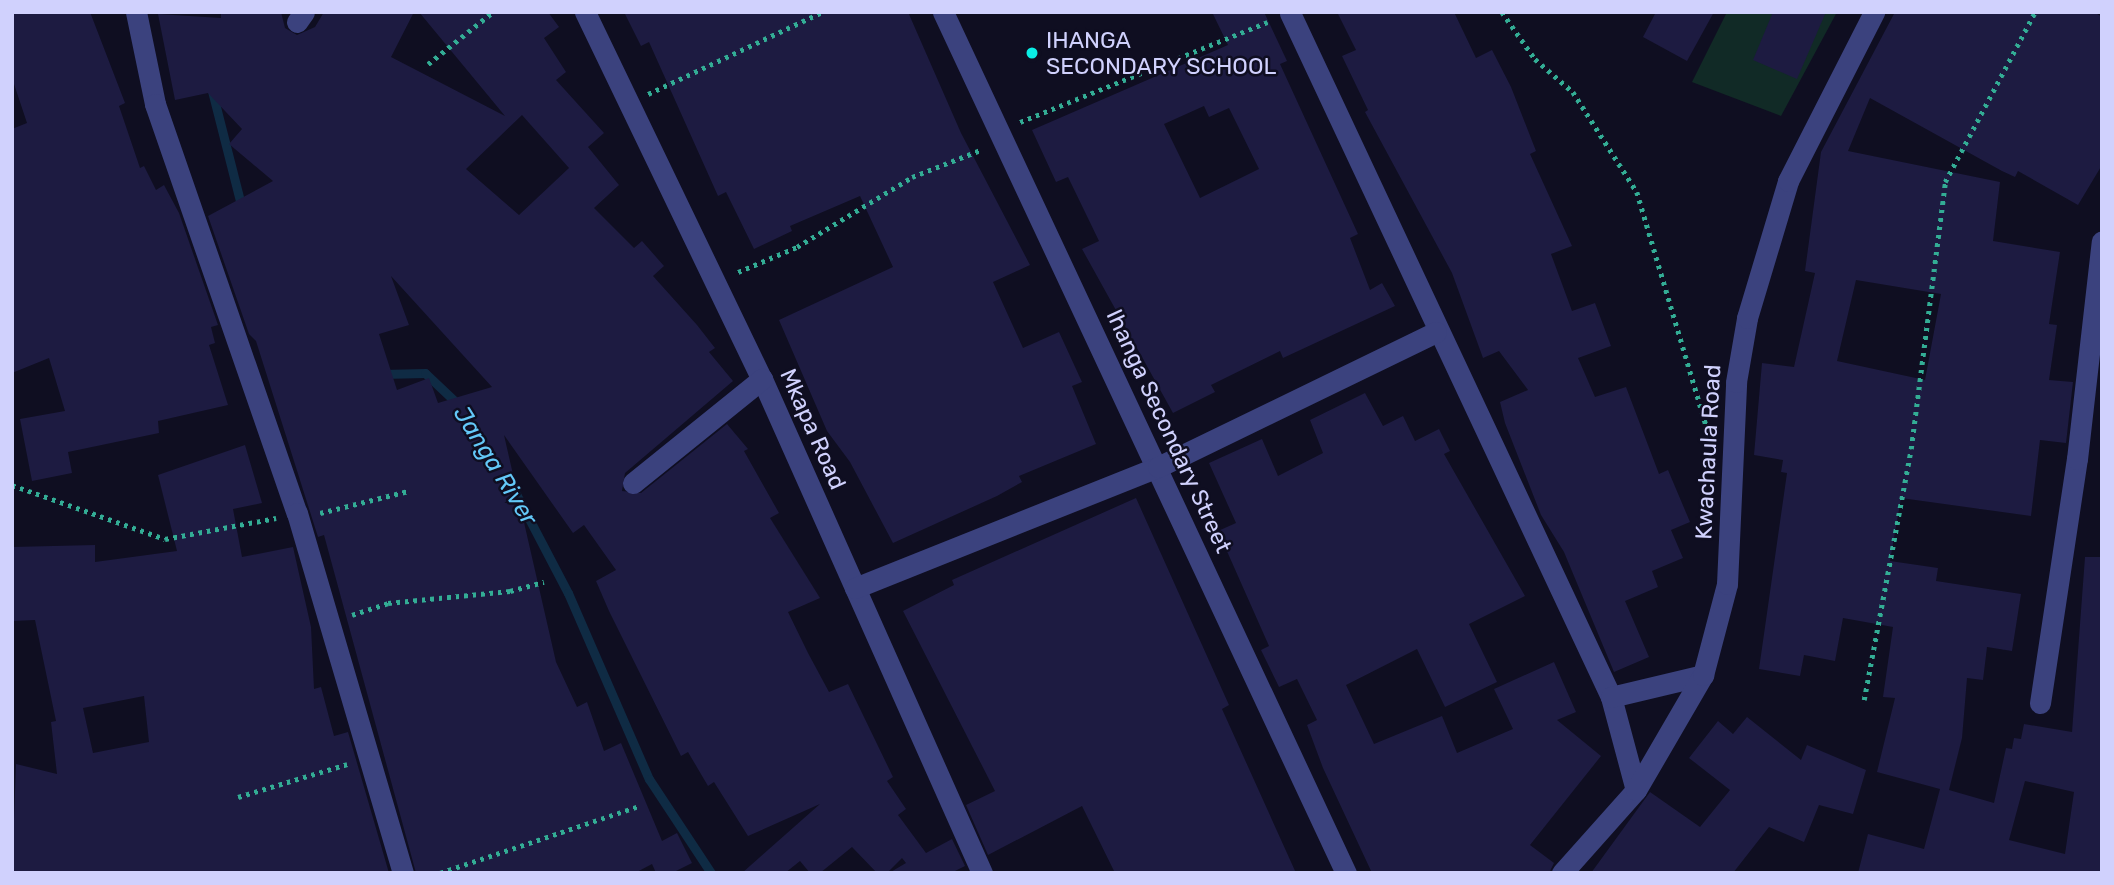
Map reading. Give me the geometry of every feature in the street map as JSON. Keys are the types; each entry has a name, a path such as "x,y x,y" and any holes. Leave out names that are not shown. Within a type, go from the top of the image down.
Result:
{"street":[{"path":"136,12 159,115 332,622 403,873"},
{"name":"Mkapa Road","path":"585,12 625,104 762,379 982,873"},
{"name":"Ihanga Secondary Street","path":"943,12 1346,873"},
{"name":"Kwachaula Road","path":"1562,873 1636,790 1703,675 1727,584 1736,382 1747,318 1788,181 1874,12"},
{"path":"1290,13 1436,332 1611,697 1636,790"},
{"path":"2040,703 2077,459 2102,241"},
{"path":"855,588 1158,467 1436,332"},
{"path":"632,483 762,379"},
{"path":"1611,697 1703,675"}],"path":[{"path":"428,64 493,12"},
{"path":"625,104 822,12"},
{"path":"1502,12 1535,58 1573,92 1637,192 1712,443"},
{"path":"1864,700 1911,449 1945,182 2035,12"},
{"path":"715,280 797,247 912,177 1001,136 1290,13"},
{"path":"12,485 165,538 298,517 408,491"},
{"path":"332,622 388,603 510,591 544,582"},
{"path":"238,797 371,757"},
{"path":"440,873 639,806"}],"green space":[{"path":"1727,12 1837,12 1781,116 1692,82"}],"building":[{"path":"12,12 90,12 125,103 119,106 140,168 144,166 156,190 164,185 179,213 218,325 211,327 215,343 209,345 228,405 158,421 159,433 68,452 72,473 32,481 20,419 65,411 49,358 12,373 12,129 27,123 12,78"},
{"path":"281,12 285,28 297,35 315,27 324,12 414,12 391,57 505,116 419,12 548,12 559,27 544,38 566,72 556,80 604,133 588,147 619,185 594,208 634,248 642,241 664,266 653,276 715,348 709,352 733,381 625,473 622,491 641,493 727,424 748,449 744,451 779,513 770,518 820,598 788,612 829,692 848,684 893,777 887,781 906,809 898,815 926,853 952,839 965,866 951,873 889,873 906,863 902,858 887,873 877,873 852,847 820,873 810,873 800,861 785,873 742,873 820,804 748,836 714,782 708,786 688,752 681,756 609,611 596,581 616,570 584,525 573,533 504,435 556,662 577,707 587,702 604,751 621,743 662,841 677,833 692,863 672,873 656,873 652,864 635,873 416,873 324,535 318,537 256,341 249,334 208,216 273,181 229,144 242,129 208,93 175,100 158,14 221,18 221,13","holes":["522,115 569,168 519,215 466,169","391,276 492,387 438,403 429,378 397,390 379,334 409,325"]},
{"path":"624,12 908,12 961,133 1030,265 993,282 1023,348 1059,332 1082,382 1072,386 1096,444 1019,476 1022,482 997,496 893,543 850,462 827,431 779,320 893,267 860,196 790,226 792,231 754,249 726,192 718,196 649,42 641,46"},
{"path":"1212,12 1264,12 1287,61 1280,64 1358,234 1350,238 1370,290 1382,283 1395,306 1283,358 1280,351 1211,385 1215,392 1173,413 1082,249 1099,241 1068,177 1056,182 1032,130 1228,45","holes":["1204,106 1209,117 1229,108 1259,169 1200,198 1164,124"]},
{"path":"1337,12 1454,12 1476,58 1492,50 1511,87 1536,151 1530,154 1572,246 1551,254 1572,311 1595,303 1611,346 1578,358 1595,397 1626,387 1659,474 1668,470 1690,522 1671,530 1683,558 1652,571 1658,587 1625,601 1649,657 1614,672 1564,552 1541,515 1505,423 1500,402 1528,390 1499,351 1483,358 1452,273 1365,112 1368,110 1342,56 1356,50"},
{"path":"1656,12 1714,12 1687,61 1643,37"},
{"path":"1773,12 1826,12 1797,79 1753,60"},
{"path":"1895,12 2094,12 2102,17 2102,165 2078,205 2018,171 2015,177 2002,171 1870,98 1848,151 2000,182 1993,241 2060,252 2049,324 2057,325 2049,380 2073,382 2066,443 2040,440 2031,516 1901,498 1890,561 1938,568 1936,581 2021,594 2012,651 1987,647 1983,680 1967,678 1962,738 1949,790 1994,803 2006,748 2012,749 2014,738 2021,739 2024,724 2072,732 2085,557 2102,557 2102,873 1858,873 1868,834 1924,849 1940,789 1877,772 1895,698 1883,697 1893,627 1843,618 1835,661 1804,655 1800,676 1759,669 1787,473 1781,472 1783,460 1754,455 1762,363 1794,367 1815,273 1805,271 1821,152","holes":["1856,280 1941,294 1925,380 1837,361","2025,781 2074,792 2065,854 2009,840"]},
{"path":"1365,393 1383,426 1403,416 1415,441 1439,429 1450,451 1444,454 1525,596 1469,624 1497,682 1445,707 1417,649 1346,685 1374,744 1442,716 1457,753 1513,729 1494,689 1554,662 1576,712 1557,720 1601,756 1530,845 1554,863 1549,873 1372,873 1323,768 1307,725 1317,720 1297,679 1279,687 1261,650 1269,646 1218,531 1236,523 1209,463 1262,439 1278,476 1323,453 1310,420"},
{"path":"245,445 262,503 233,509 242,557 293,547 311,627 314,689 321,687 334,736 348,732 389,873 12,873 16,764 57,774 51,722 56,721 35,620 12,621 12,547 95,545 95,562 177,551 158,475","holes":["144,696 149,742 93,753 83,708"]},
{"path":"1136,498 1229,705 1222,709 1296,873 1115,873 1082,806 988,855 966,805 995,791 903,611 954,585 952,580"},
{"path":"1747,717 1801,760 1807,745 1866,770 1853,814 1819,805 1804,842 1769,827 1733,873 1591,873 1650,792 1700,827 1730,790 1689,758 1718,721 1733,734"}],"waterway":[{"name":"Janga River","path":"211,87 242,209"},
{"name":"Janga River","path":"382,374 425,373 460,406"},
{"name":"Janga River","path":"513,488 568,593 649,779 711,873"}],"place":[{"name":"IHANGA SECONDARY SCHOOL","path":"1032,53"}]}
